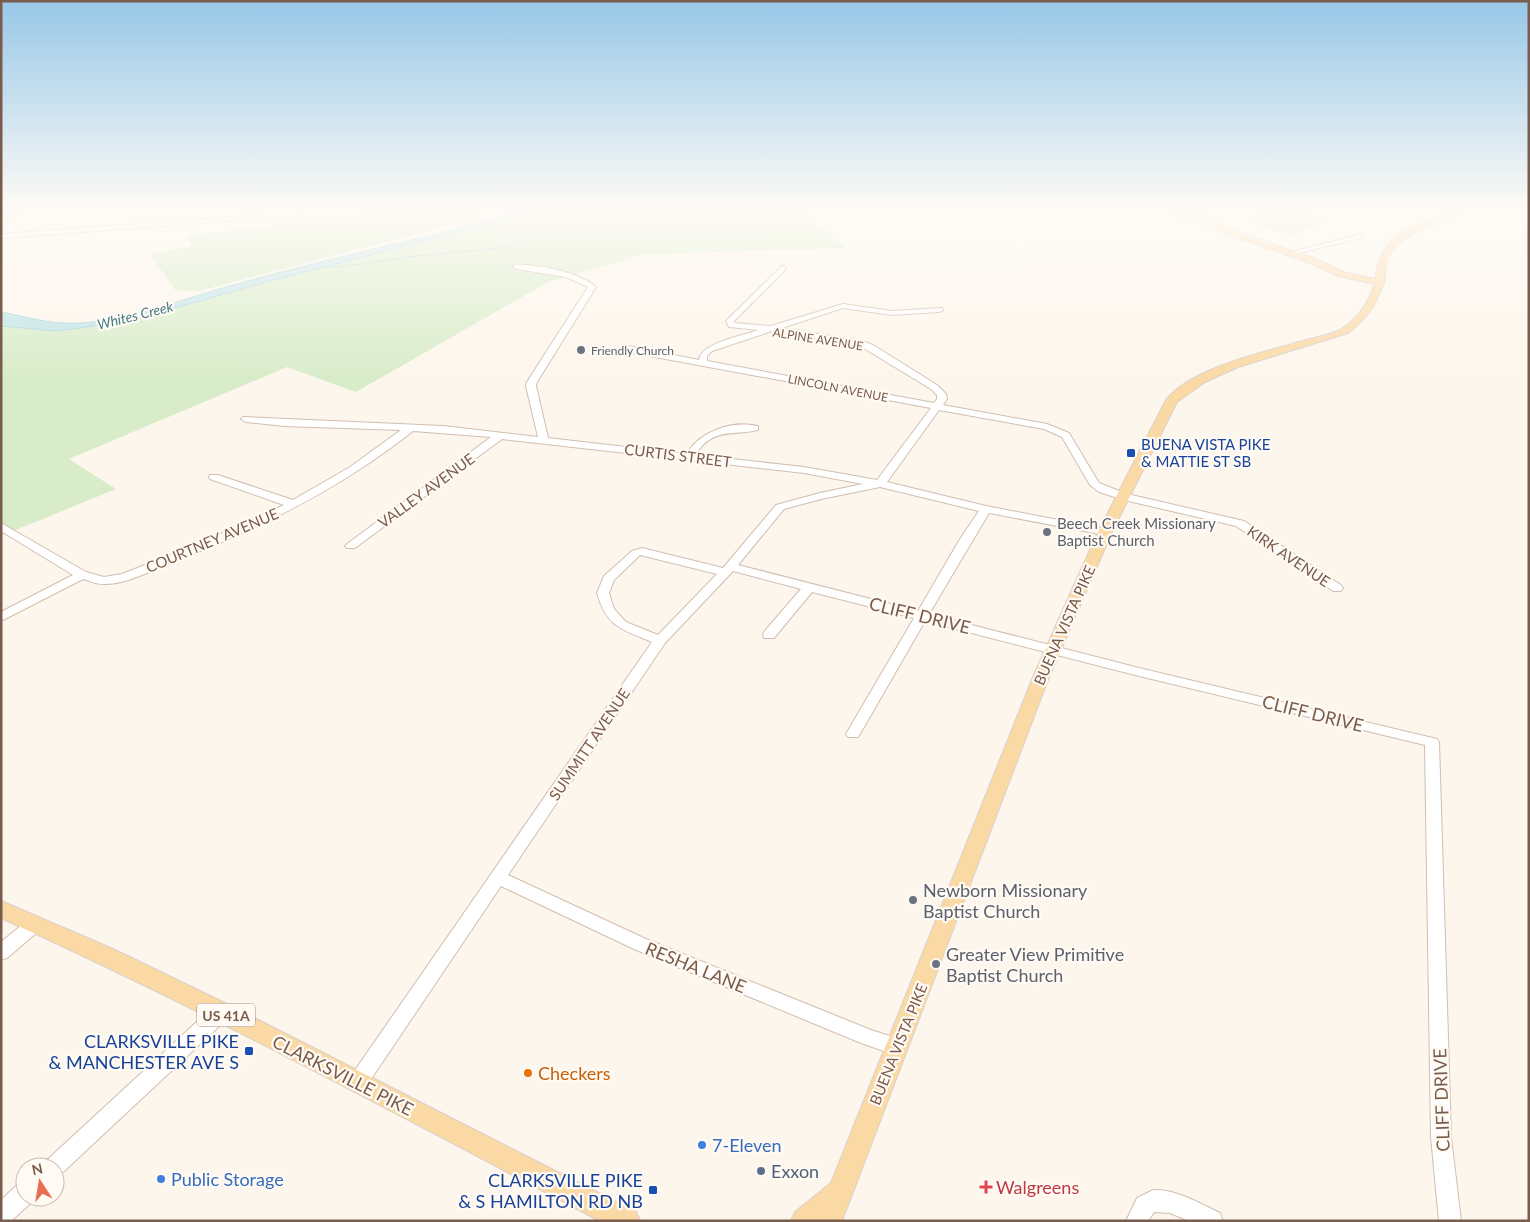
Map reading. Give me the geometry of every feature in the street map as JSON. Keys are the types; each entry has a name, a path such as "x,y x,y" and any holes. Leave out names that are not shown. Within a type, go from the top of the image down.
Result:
{"main road":[{"path":"1322,266 1341,274 1379,283"},
{"name":"BUENA VISTA PIKE","path":"829,1221 1032,698 1105,532 1172,400 1188,386 1234,364 1348,330 1368,310 1379,283 1382,266"},
{"name":"CLARKSVILLE PIKE","path":"1,909 105,955 221,1012 627,1221"},
{"path":"804,1221 840,1192"},
{"path":"836,1221 840,1192"}],"street":[{"path":"517,267 569,275 585,280 592,287 532,382 531,386 543,439"},
{"path":"782,268 730,321 732,325 772,329 843,306 899,314 939,310"},
{"name":"ALPINE AVENUE","path":"703,362 703,356 710,350 772,329 850,342 870,347 934,387 941,394 942,399 934,407"},
{"name":"LINCOLN AVENUE","path":"628,349 1047,427"},
{"path":"880,484 934,407"},
{"name":"CURTIS STREET","path":"246,419 443,429 804,470 880,484 986,509 1105,532"},
{"name":"KIRK AVENUE","path":"1047,427 1066,435 1095,485 1124,497 1240,523 1337,588"},
{"name":"COURTNEY AVENUE","path":"1,526 82,575 104,581 125,577 250,526 294,504 384,449 410,428"},
{"path":"689,456 701,439 712,434 738,428 755,428"},
{"name":"VALLEY AVENUE","path":"351,546 501,435"},
{"path":"214,477 294,504"},
{"name":"SUMMITT AVENUE","path":"358,1082 660,640 727,569 780,507 820,496 880,484"},
{"path":"853,734 966,539 986,509"},
{"name":"CLIFF DRIVE","path":"660,640 627,629 622,625 608,610 603,593 608,579 636,553 642,550 809,587 1432,742 1441,1138 1450,1221"},
{"path":"1,617 82,575"},
{"path":"769,635 809,587"},
{"name":"RESHA LANE","path":"499,878 640,944 868,1037 898,1047"},
{"path":"1,953 35,924"},
{"path":"65,1157 221,1012"},
{"path":"1138,1221 1142,1209 1147,1203 1155,1200 1176,1204 1212,1221"},
{"path":"1,1215 15,1202"}],"green space":[{"path":"158,266 294,266 199,291 175,290"},
{"path":"329,266 603,266 548,282 356,392 287,367 69,459 116,489 1,536 1,326 55,331 126,322"}],"water":[{"name":"Whites Creek","path":"305,266 329,266 126,322 55,331 1,326 1,312 59,323 98,321 137,314"}],"waterway":[{"path":"322,267 346,266"}],"place":[{"name":"Friendly Church","path":"581,350"},
{"name":"BUENA VISTA PIKE & MATTIE ST SB","path":"1131,453"},
{"name":"Beech Creek Missionary Baptist Church","path":"1047,532"},
{"name":"Newborn Missionary Baptist Church","path":"913,900"},
{"name":"Greater View Primitive Baptist Church","path":"936,964"},
{"name":"CLARKSVILLE PIKE & MANCHESTER AVE S","path":"249,1051"},
{"name":"Checkers","path":"528,1073"},
{"name":"7-Eleven","path":"702,1145"},
{"name":"Exxon","path":"761,1171"},
{"name":"Public Storage","path":"161,1179"},
{"name":"Walgreens","path":"986,1187"},
{"name":"CLARKSVILLE PIKE & S HAMILTON RD NB","path":"653,1190"}]}
